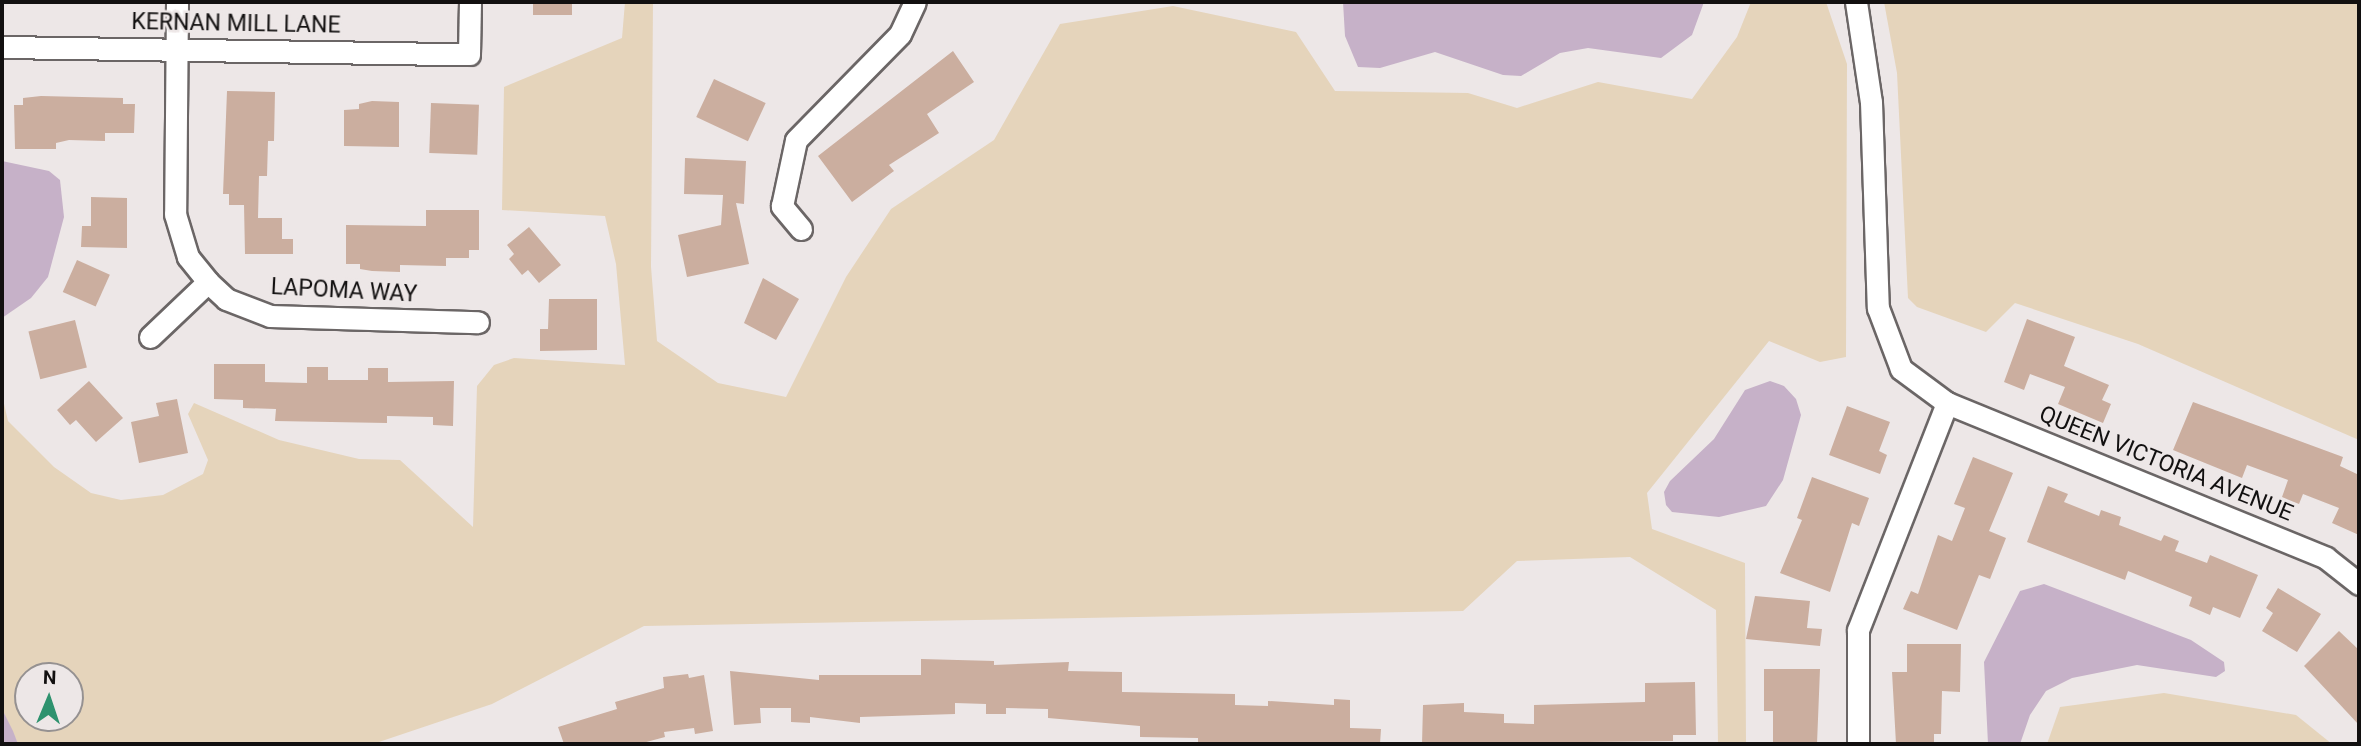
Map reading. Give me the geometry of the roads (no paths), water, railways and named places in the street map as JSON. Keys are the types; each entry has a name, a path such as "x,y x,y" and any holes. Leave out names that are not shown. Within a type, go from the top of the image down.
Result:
{"street":[{"name":"LAPOMA WAY","path":"177,2 174,214 188,257 208,282 226,299 270,316 478,322"},
{"name":"KERNAN MILL LANE","path":"2,47 469,54 470,2"},
{"path":"801,229 782,205 796,140 900,34 915,2"},
{"name":"QUEEN VICTORIA AVENUE","path":"1856,2 1871,102 1878,308 1901,369 1947,403 2326,558 2359,584"},
{"path":"150,337 208,282"},
{"path":"1858,744 1858,630 1947,403"}]}
